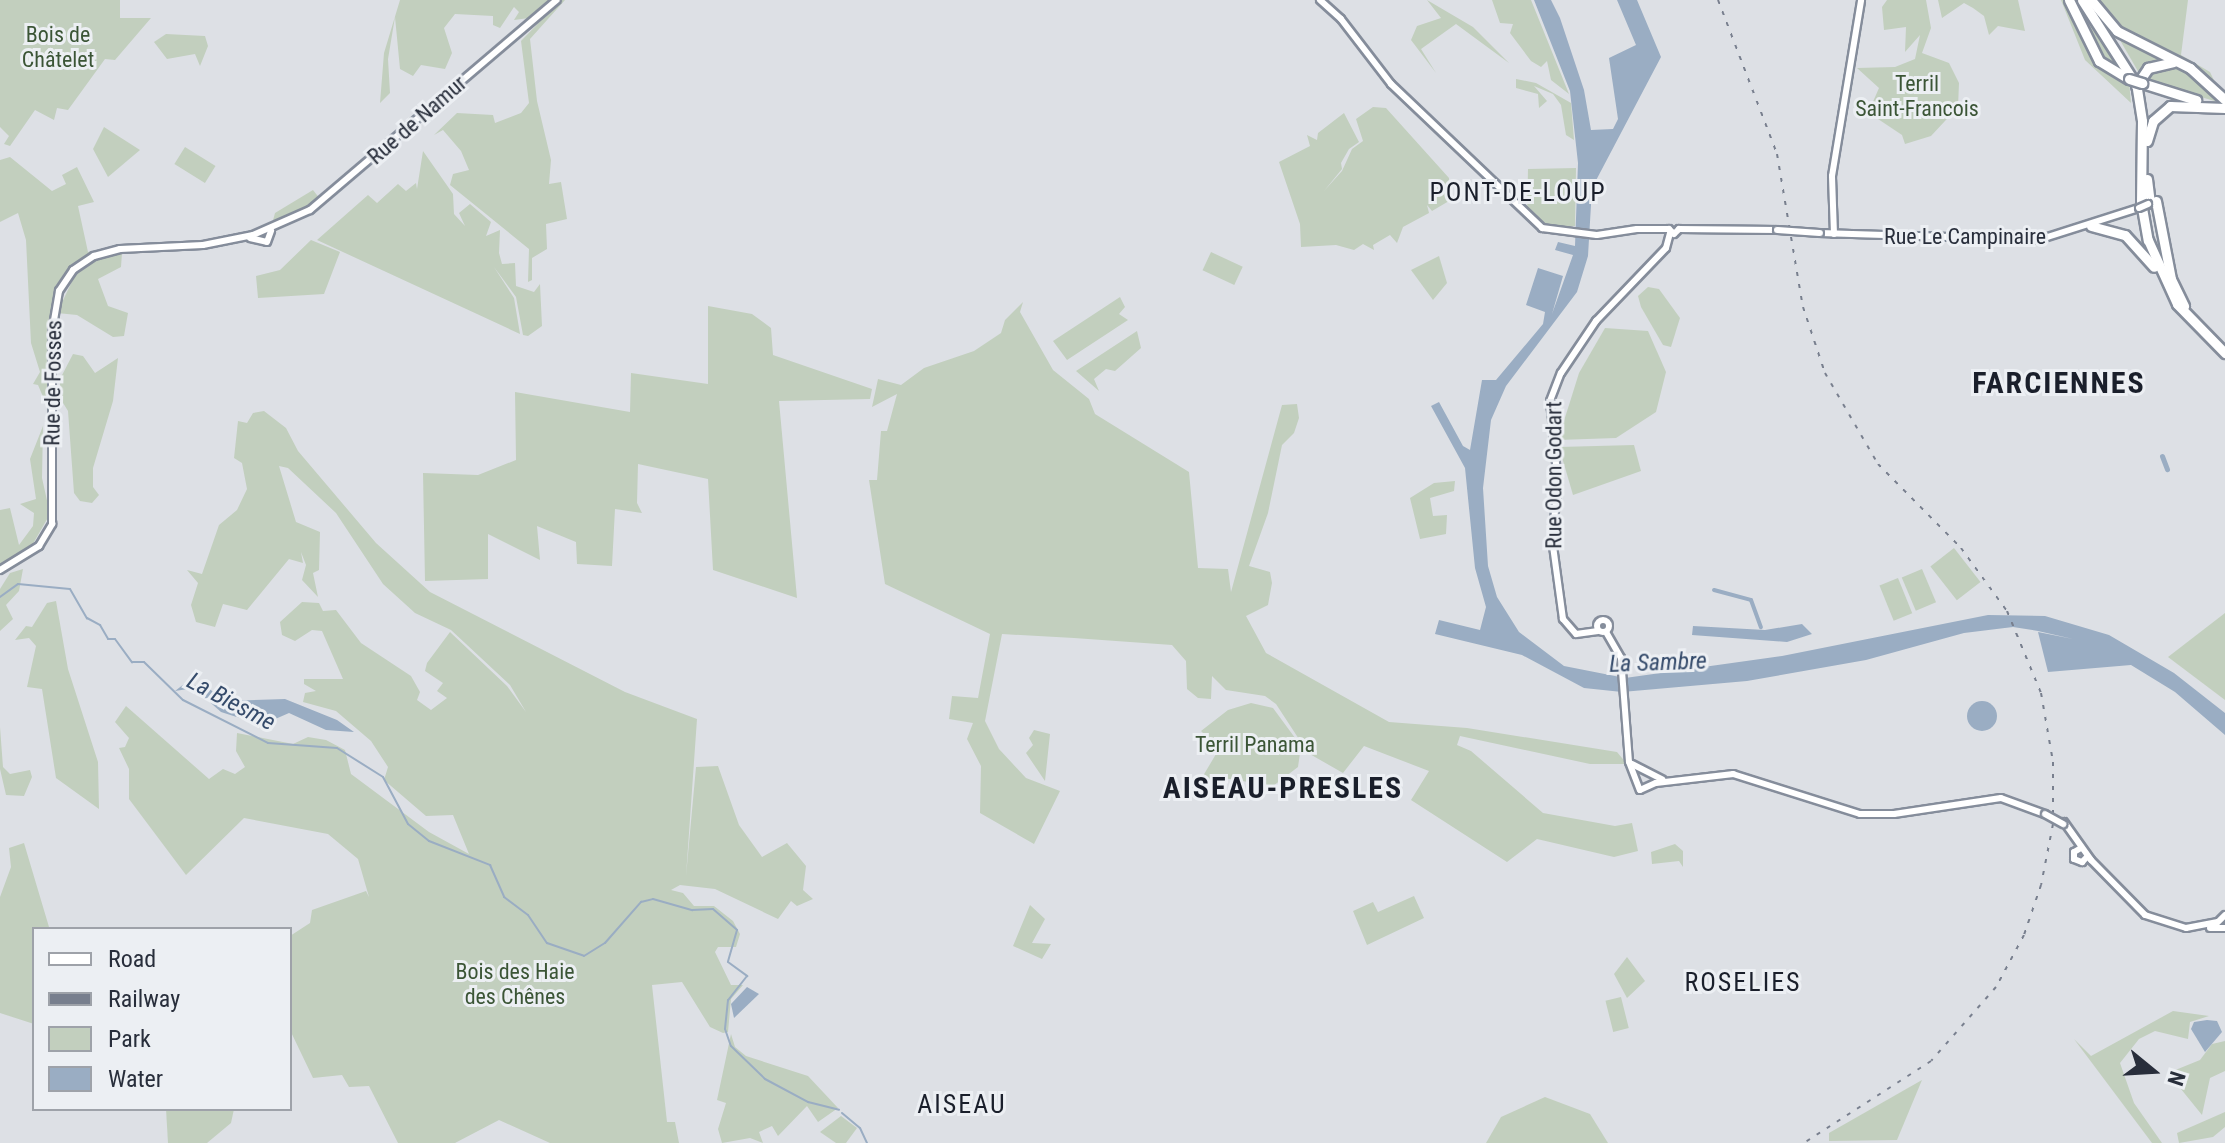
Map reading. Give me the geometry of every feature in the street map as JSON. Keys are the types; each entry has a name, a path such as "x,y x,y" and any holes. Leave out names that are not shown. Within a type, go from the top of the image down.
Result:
{"highway":[{"path":"2069,0 2099,61 2136,82 2225,107"},
{"path":"2087,0 2136,82 2144,140 2141,202 2148,240 2166,287"},
{"path":"2087,0 2117,31 2184,64 2225,100"},
{"path":"2144,140 2134,101 2140,77 2159,63 2184,64"},
{"path":"2144,140 2153,121 2170,106 2225,107"},
{"path":"2143,162 2171,279 2184,306"},
{"path":"2138,208 2143,162"},
{"path":"2143,162 2151,239 2184,306 2225,351"},
{"path":"2091,226 2109,225 2139,245 2195,327 2225,351"}],"main road":[{"name":"Rue de Namur","path":"271,231 263,227 258,236 269,241 271,231 341,187 557,0"},
{"name":"Rue Le Campinaire","path":"1320,0 1341,19 1391,84 1524,217 1542,228 1593,235 1777,230 2005,241 2055,237 2091,226"},
{"path":"1834,234 1832,176 1861,15 1861,0"},
{"path":"2109,225 2151,203"},
{"name":"Rue Odon Godart","path":"1597,628 1576,634 1563,619 1552,539 1558,484 1550,401 1561,373 1596,321 1666,248 1673,232"},
{"name":"Rue de Fosses","path":"0,571 42,546 56,519 54,335 62,293 84,265 123,250 258,236"},
{"path":"1597,628 1607,621 1606,632"},
{"path":"1597,628 1606,632 1618,647 1623,672 1629,757 1638,774 1640,790 1653,781"},
{"path":"1638,774 1653,781 1740,775 1847,812 1890,814 2001,796 2064,823 2086,859 2104,872 2132,907 2158,924 2187,930 2219,926 2225,915"},
{"path":"2079,848 2074,859 2086,859"}],"green space":[{"name":"Bois de Châtelet","path":"0,0 120,0 120,18 151,18 115,60 105,59 68,110 57,108 54,120 35,110 10,146 4,144 9,136 0,127"},
{"path":"400,0 550,0 529,18 514,20 519,12 514,7 500,28 493,25 493,16 455,14 444,28 452,53 445,69 421,65 413,76 400,69 395,17 388,59 390,93 380,103 384,53"},
{"path":"561,0 565,0 530,39 537,101 551,160 549,184 561,182 567,219 546,224 547,249 532,258 532,280 528,282 529,249 450,185 453,174 469,170 461,151 443,130 434,135 457,113 493,115 495,123 521,113 529,103 521,41"},
{"path":"1427,0 1473,27 1509,63 1456,24 1421,49 1436,73 1411,40 1417,26 1441,18"},
{"path":"1492,0 1531,0 1569,94 1551,80 1547,61 1541,67 1531,61 1510,33 1513,24 1500,23"},
{"name":"Terril Saint-Francois","path":"1887,0 1926,0 1931,28 1922,53 1949,63 1959,83 1958,107 1931,136 1905,144 1902,135 1878,119 1872,104 1879,88 1857,68 1895,67 1915,59 1920,35 1905,52 1906,27 1884,30 1882,7"},
{"path":"1938,0 2018,0 2025,31 1998,26 1989,35 1984,16 1973,8 1964,3 1942,18"},
{"path":"2061,0 2066,0 2099,66 2129,81 2131,103 2085,60"},
{"path":"2072,0 2078,0 2127,75 2105,65"},
{"path":"2094,0 2188,0 2181,55 2210,72 2219,91 2187,62 2133,38"},
{"path":"166,34 205,36 208,46 200,66 195,54 167,59 154,42"},
{"path":"2117,35 2160,55 2160,59 2139,73"},
{"path":"2181,64 2225,104 2142,80 2144,74"},
{"path":"1516,79 1536,83 1571,103 1574,140 1566,135 1561,105 1553,94 1534,86 1547,101 1539,108 1538,94 1516,88"},
{"path":"1373,107 1386,108 1449,178 1449,201 1432,211 1427,205 1429,213 1403,227 1397,243 1390,235 1373,245 1374,250 1363,244 1354,250 1336,245 1301,247 1300,224 1279,162 1310,146 1307,135 1317,140 1318,133 1344,113 1359,142 1349,149 1341,163 1342,169 1324,191 1342,171 1352,149 1363,141 1356,119"},
{"path":"104,127 140,150 108,177 93,149"},
{"path":"185,147 216,166 205,183 174,164"},
{"path":"423,151 453,194 454,214 465,226 459,213 470,204 491,222 486,236 500,230 502,264 515,263 516,286 534,292 540,284 542,326 528,336 523,335 516,297 494,267 514,298 520,334 317,240 368,195 377,203 398,184 406,191 416,183 417,189"},
{"path":"10,157 52,191 66,184 62,175 77,167 94,202 78,206 88,252 113,246 91,255 59,286 53,301 50,451 47,406 38,385 33,384 40,372 31,343 26,240 18,213 0,222 0,160"},
{"path":"1576,168 1575,226 1550,227 1527,217 1528,169"},
{"path":"313,190 320,199 272,224 275,213"},
{"path":"311,240 340,252 324,294 258,298 256,276 280,270"},
{"path":"1211,252 1243,267 1234,285 1203,270"},
{"path":"122,253 121,267 98,279 108,306 128,313 124,336 113,337 77,315 57,313 75,275 97,260"},
{"path":"1439,256 1447,283 1433,300 1411,270"},
{"path":"1648,287 1659,289 1680,318 1671,347 1663,345 1641,307 1638,296"},
{"path":"1120,297 1125,307 1119,314 1128,320 1067,360 1053,341"},
{"path":"1023,302 1020,312 1053,370 1089,399 1095,414 1189,472 1198,568 1228,569 1231,592 1282,405 1297,404 1299,418 1294,433 1282,445 1268,513 1249,566 1270,572 1272,583 1268,605 1246,616 1266,653 1389,722 1467,728 1617,752 1627,764 1590,764 1460,736 1457,745 1471,751 1543,813 1615,826 1632,823 1638,851 1614,857 1537,839 1507,862 1411,800 1429,771 1364,746 1343,773 1308,753 1276,704 1265,696 1226,690 1212,676 1211,699 1198,698 1187,689 1186,661 1172,645 1074,638 1002,634 985,721 999,749 1026,778 1060,791 1034,844 980,813 981,766 967,739 973,723 949,719 952,696 978,698 990,634 885,584 869,480 877,480 881,431 887,431 897,394 872,407 878,379 901,385 924,368 974,351 1001,333 1005,320"},
{"path":"708,306 752,314 771,328 773,355 872,389 870,399 779,401 797,598 713,570 708,479 638,464 637,503 642,513 615,509 612,566 577,564 576,542 537,526 540,560 488,534 488,579 425,581 423,473 478,475 516,460 515,392 630,412 631,373 708,384"},
{"path":"1605,328 1648,331 1666,372 1656,412 1616,438 1558,440 1579,373"},
{"path":"1137,331 1141,348 1115,371 1106,369 1094,379 1099,391 1076,371"},
{"path":"73,354 83,356 95,373 118,358 113,401 93,468 93,487 99,495 92,503 80,501 74,493 68,411 60,398 60,379"},
{"name":"Bois des Haie des Chênes","path":"264,411 286,428 298,451 376,543 430,592 625,692 697,719 686,876 696,767 718,766 739,825 762,857 787,843 806,866 803,890 813,899 797,906 791,901 778,919 715,889 680,885 671,890 683,893 694,906 714,906 733,921 740,934 736,947 718,947 715,952 731,985 743,985 731,999 728,1032 723,1033 710,1027 682,982 652,985 667,1122 675,1122 679,1143 550,1143 499,1120 455,1143 398,1143 369,1086 349,1087 342,1075 313,1078 292,1034 292,935 310,923 312,910 366,891 369,897 358,859 328,834 244,818 186,875 129,799 129,769 119,748 125,747 129,738 115,722 126,706 209,779 223,769 235,774 245,767 236,751 237,733 293,744 308,737 326,740 345,750 351,774 429,832 469,854 453,815 426,816 384,780 388,767 371,741 336,711 303,702 305,693 316,691 304,684 304,679 343,679 322,631 312,630 295,641 282,635 280,622 302,602 319,603 323,611 336,610 361,643 411,676 420,692 417,700 431,710 447,698 437,691 443,683 425,671 427,663 450,632 507,686 526,712 510,685 451,630 415,613 383,584 336,513 288,468 279,466 296,522 320,532 319,570 313,573 318,597 302,580 306,565 301,552 303,563 289,559 247,610 223,604 215,627 196,622 191,605 198,583 187,570 202,574 219,525 237,510 247,489 242,463 234,458 238,421 247,423 253,413"},
{"path":"43,426 42,478 50,514 30,549 0,567 0,510 10,508 19,545 33,526 34,513 20,504 36,499 30,459"},
{"path":"1634,445 1641,471 1573,495 1559,447"},
{"path":"1455,481 1454,491 1430,498 1433,516 1447,515 1446,534 1420,539 1410,498 1434,483"},
{"path":"1954,548 1980,582 1957,600 1930,566"},
{"path":"23,569 19,591 6,605 13,619 0,631 0,589 10,573"},
{"path":"1922,569 1936,602 1916,611 1902,578"},
{"path":"1898,578 1912,613 1894,621 1879,585"},
{"path":"56,601 68,669 98,762 99,809 56,778 42,689 27,687 36,646 29,638 15,640 26,626 32,627 47,603"},
{"path":"2225,613 2225,700 2168,657"},
{"name":"Terril Panama","path":"1251,703 1273,708 1301,746 1298,767 1273,786 1223,778 1200,781 1219,749 1201,731 1228,710"},
{"path":"0,727 3,767 10,774 30,770 32,777 24,796 6,795 0,769"},
{"path":"1034,730 1050,734 1045,781 1026,753 1033,745 1029,738"},
{"path":"24,843 49,927 32,927 32,1023 0,1013 0,897 11,867 9,848"},
{"path":"1675,844 1683,851 1683,867 1679,861 1652,864 1651,852"},
{"path":"1414,896 1424,918 1367,945 1353,911 1373,902 1378,912"},
{"path":"1030,905 1045,919 1032,943 1051,944 1042,959 1013,946"},
{"path":"1627,957 1645,981 1627,998 1614,974"},
{"path":"1621,997 1629,1028 1613,1032 1605,1001"},
{"path":"2173,1011 2209,1016 2190,1022 2188,1039 2155,1031 2139,1039 2120,1063 2134,1103 2162,1143 2152,1143 2074,1039 2091,1056"},
{"path":"731,1034 735,1047 746,1056 808,1076 838,1108 818,1122 807,1106 778,1136 772,1126 759,1132 763,1143 750,1138 722,1143 718,1129 726,1103 717,1100"},
{"path":"2225,1041 2225,1071 2210,1078 2202,1115 2168,1073 2200,1060 2212,1044"},
{"path":"1922,1080 1897,1140 1829,1141 1829,1133"},
{"path":"1545,1097 1590,1114 1608,1143 1486,1143 1501,1117"},
{"path":"166,1111 234,1111 231,1123 207,1143 168,1143"},
{"path":"2225,1112 2225,1127 2213,1137 2179,1143 2177,1133"},
{"path":"841,1116 857,1128 846,1143 836,1143 820,1132"}],"water":[{"path":"1534,0 1551,0 1560,18 1584,90 1591,130 1613,129 1618,119 1609,58 1636,45 1617,0 1637,0 1661,57 1592,188 1588,256 1577,292 1506,386 1491,420 1483,488 1488,566 1497,597 1519,632 1564,666 1625,678 1782,656 1988,615 2045,616 2109,635 2174,673 2225,713 2225,735 2175,692 2131,665 2048,672 2038,632 2073,639 2038,631 2013,627 1964,633 1866,660 1747,681 1622,692 1584,688 1522,655 1435,634 1439,620 1480,630 1486,607 1475,568 1465,468 1431,406 1439,402 1463,446 1470,450 1482,380 1496,380 1543,324 1545,312 1526,305 1538,268 1563,276 1552,314 1573,255 1555,250 1558,242 1575,246 1578,163 1570,91"},
{"path":"1802,624 1812,634 1787,642 1692,635 1693,626 1765,630"},
{"path":"184,684 207,687 225,701 285,699 337,720 354,732 326,730 289,713 273,720 246,720 221,712 194,688 175,691"},
{"path":"1982,701 1993,705 1997,716 1993,727 1982,731 1971,727 1967,716 1971,705"},
{"path":"747,987 759,994 734,1018 731,1004"},
{"path":"2217,1021 2222,1032 2205,1052 2191,1029 2194,1022"}],"waterway":[{"path":"2162,456 2167,469"},
{"name":"La Biesme","path":"0,597 18,584 70,589 87,618 100,625 108,639 115,639 132,662 144,662 183,700 268,743 337,748 383,777 408,824 429,841 490,865 504,897 528,915 547,943 584,956 605,943 641,902 653,899 692,910 713,909 737,930 728,962 747,976 728,1000 725,1029 731,1046 765,1079 808,1102 839,1110"},
{"path":"1714,590 1751,600 1761,627"},
{"name":"La Biesme","path":"842,1113 860,1128 867,1143"}],"railway":[{"path":"1718,0 1777,154 1803,307 1825,373 1878,464 1961,548 2007,611 2041,693 2053,762 2053,824 2041,885 2024,935 1996,987 1931,1061 1804,1143"}],"district":[{"name":"PONT-DE-LOUP","path":"1518,193"},
{"name":"FARCIENNES","path":"2059,383"},
{"name":"AISEAU-PRESLES","path":"1283,788"},
{"name":"ROSELIES","path":"1743,983"},
{"name":"AISEAU","path":"962,1105"}],"water label":[{"name":"La Sambre","path":"1658,663"}]}
